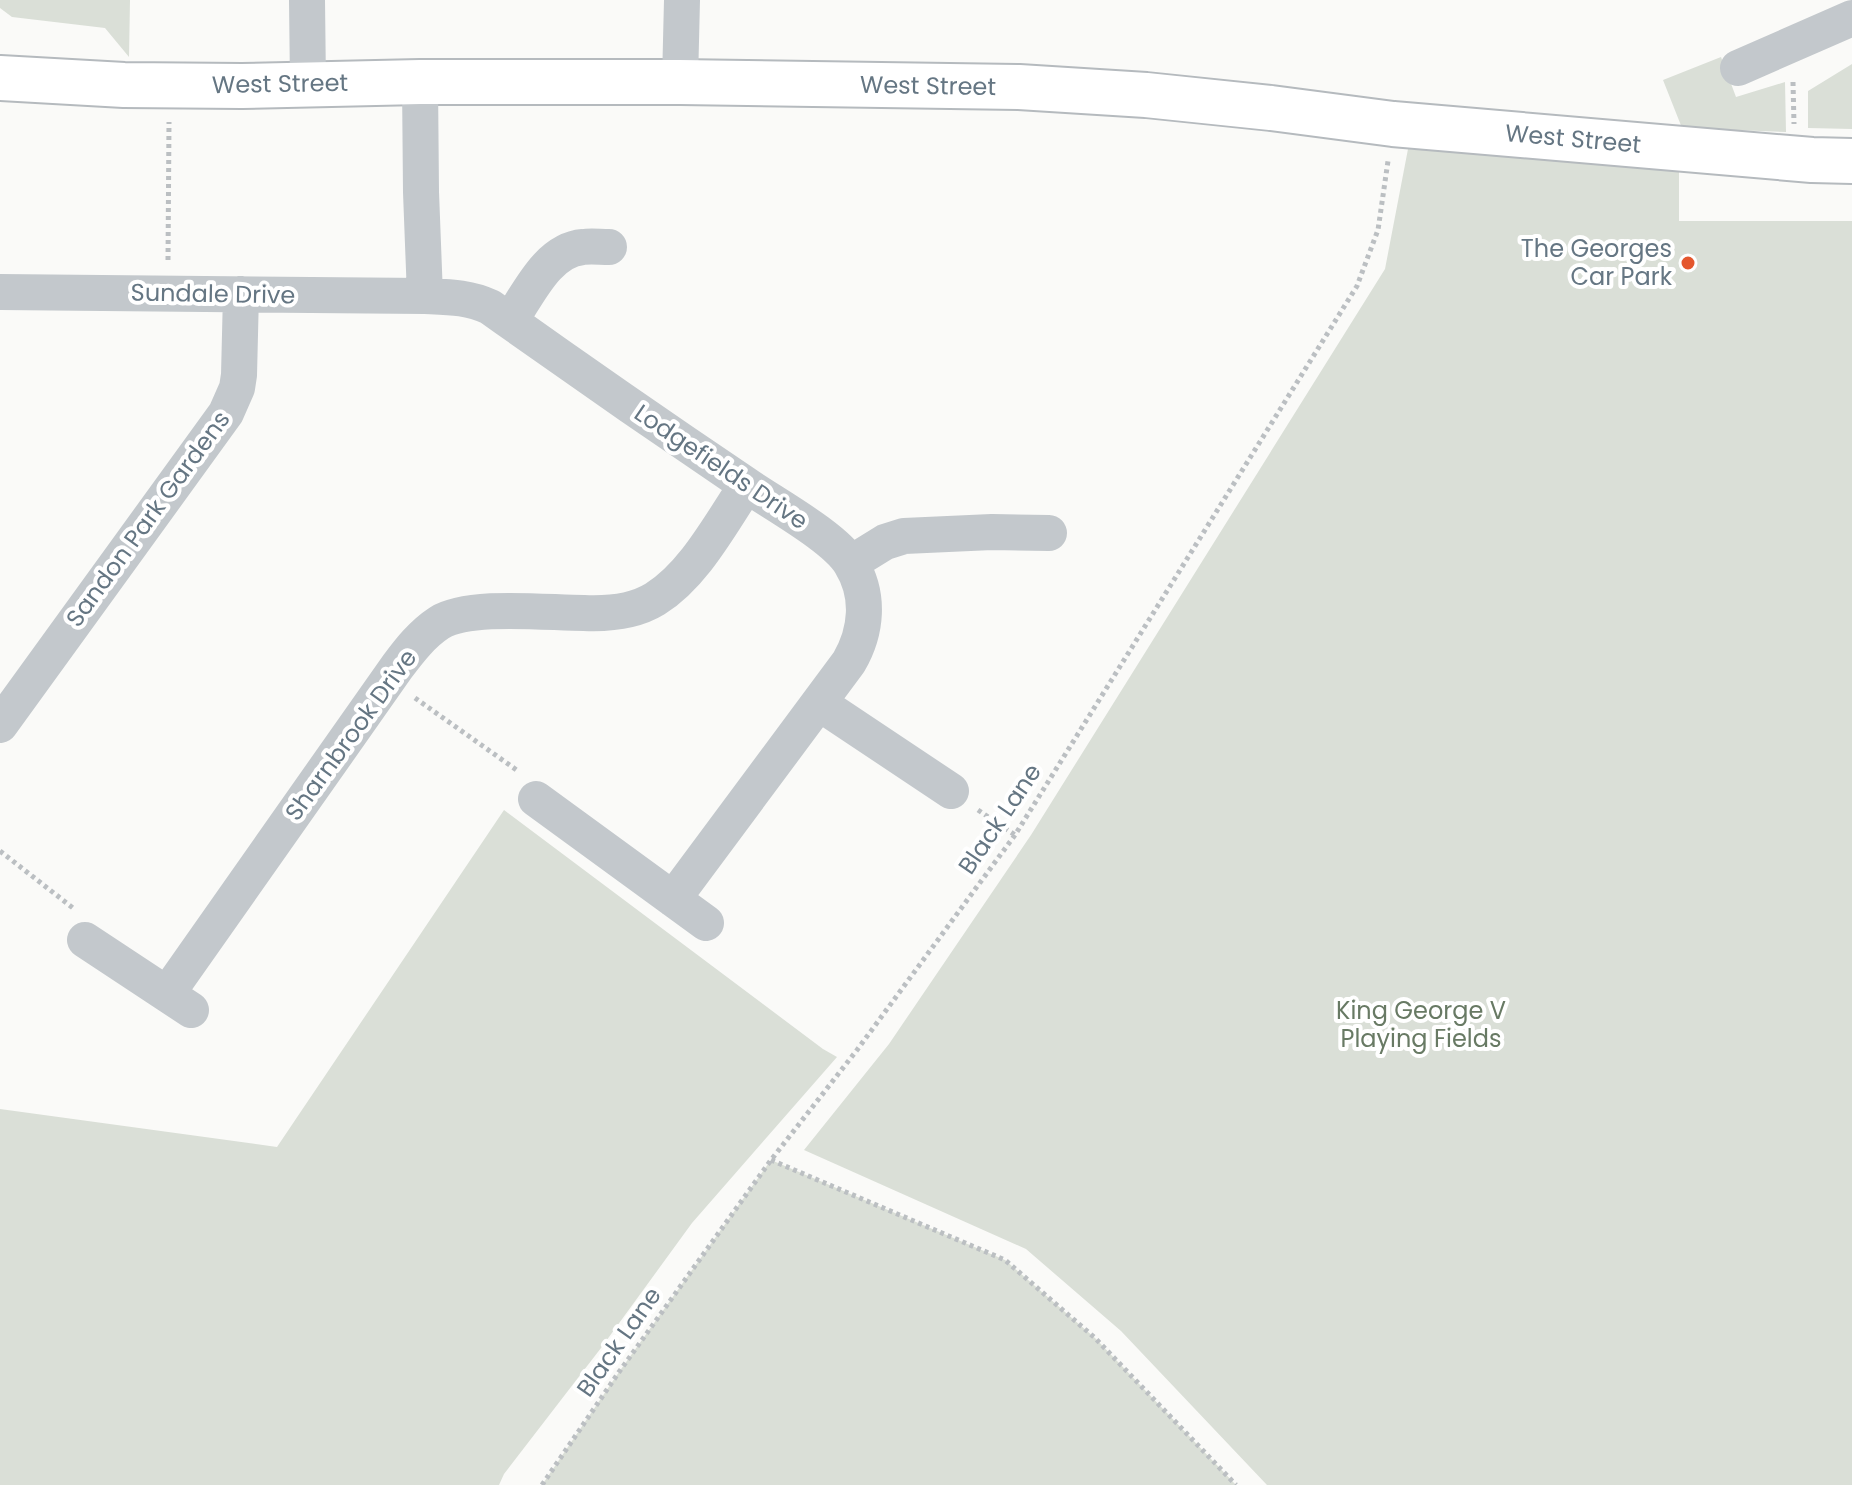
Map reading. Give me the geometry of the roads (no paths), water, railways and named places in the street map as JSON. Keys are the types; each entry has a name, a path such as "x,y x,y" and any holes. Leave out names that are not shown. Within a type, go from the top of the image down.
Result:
{"main road":[{"name":"West Street","path":"0,78 124,85 680,82 1019,87 1162,97 1393,124 1795,159 1852,161"}],"street":[{"path":"307,0 308,84"},
{"path":"680,82 682,0"},
{"path":"1738,68 1852,18"},
{"path":"420,82 425,296"},
{"path":"510,321 558,256 581,247 609,247"},
{"name":"Sundale Drive","path":"0,292 425,296"},
{"name":"Sandon Park Gardens","path":"0,725 226,413 239,375 241,294"},
{"name":"Lodgefields Drive","path":"425,296 475,300 490,307 746,486 826,538 851,563 859,581 863,600 862,637 849,662 673,899"},
{"name":"Sharnbrook Drive","path":"85,940 179,1002 388,679 417,642 440,622 478,611 608,614 652,602 675,584 697,558 746,486"},
{"path":"851,563 885,542 904,536 1049,533"},
{"path":"819,703 951,791"},
{"path":"536,799 706,923"}],"place":[{"name":"The Georges Car Park","path":"1688,263"}],"park label":[{"name":"King George V Playing Fields","path":"1421,1025"}]}
